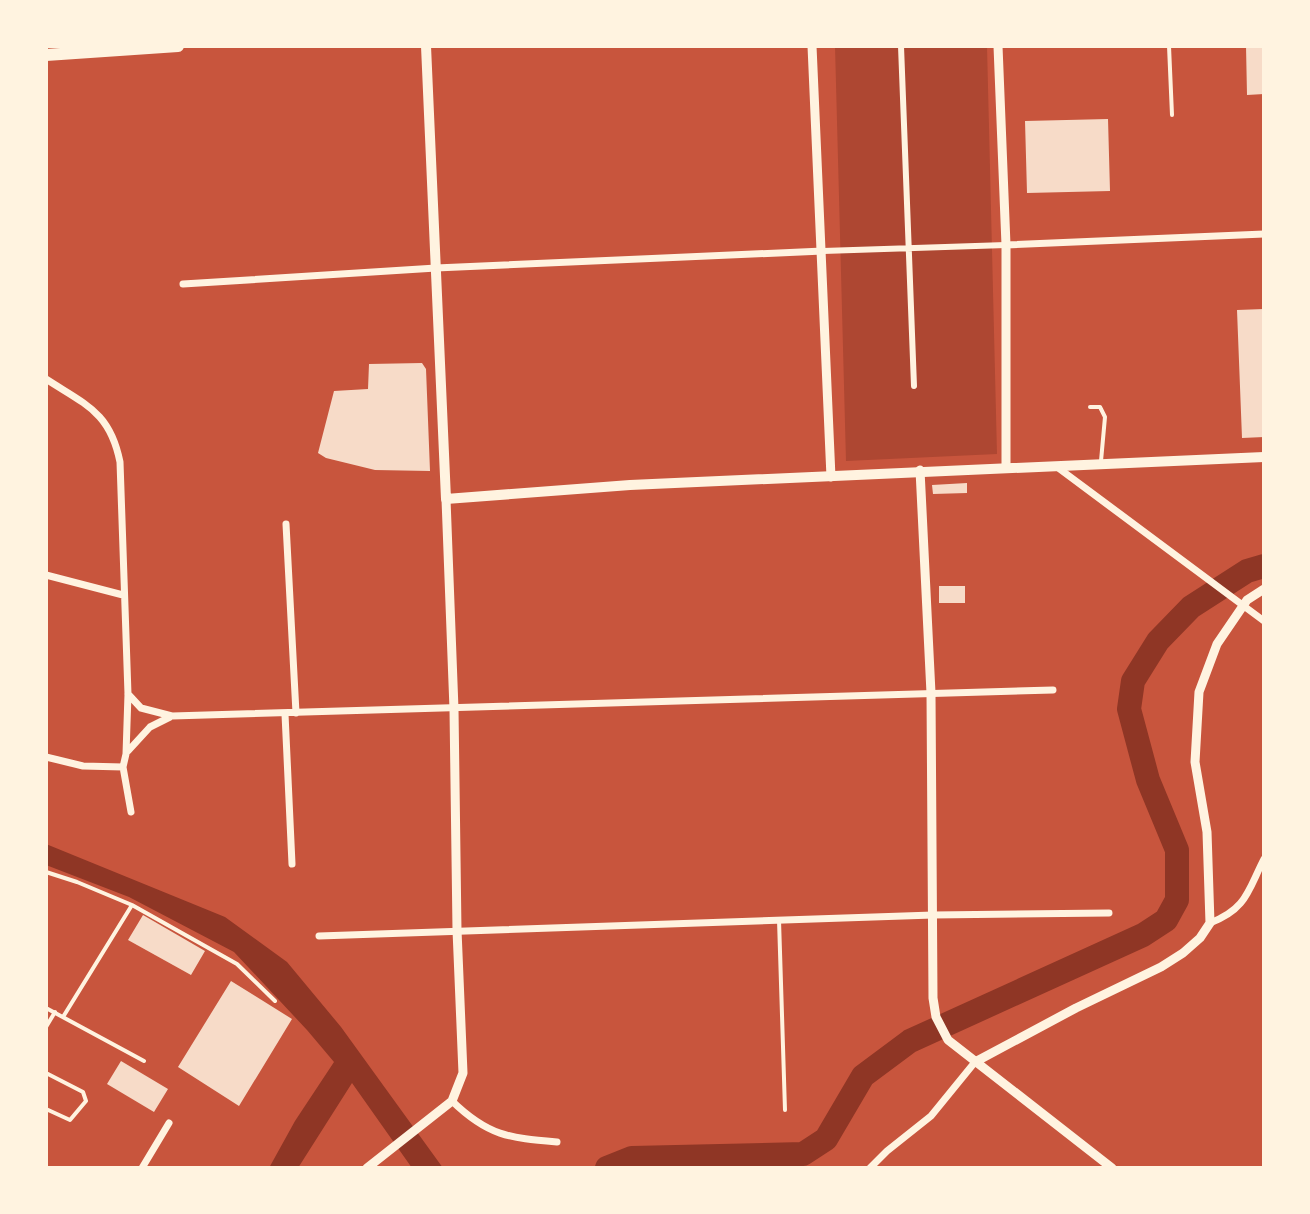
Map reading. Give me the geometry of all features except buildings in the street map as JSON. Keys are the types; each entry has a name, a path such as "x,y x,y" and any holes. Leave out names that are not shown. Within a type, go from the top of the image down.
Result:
{"main road":[{"path":"46,55 178,46"},
{"path":"426,46 446,499 630,485 920,470 1264,457"}],"street":[{"path":"812,46 831,477"},
{"path":"901,46 914,386"},
{"path":"998,46 1006,245 1006,467"},
{"path":"183,284 436,268 908,246 1264,234"},
{"path":"46,379 103,418 116,443 120,462 128,694 123,767 131,812"},
{"path":"1055,466 1264,621"},
{"path":"920,470 931,693 933,998 936,1017 948,1040 1112,1168"},
{"path":"367,1168 379,1164 390,1150 452,1101 463,1073 446,499"},
{"path":"286,524 296,713"},
{"path":"46,575 123,595"},
{"path":"1210,923 1207,832 1195,762 1199,692 1217,644 1247,600 1264,589"},
{"path":"128,694 141,708 172,716 1053,690"},
{"path":"285,714 292,864"},
{"path":"126,754 150,727 172,716"},
{"path":"46,757 83,766 123,767"},
{"path":"870,1168 931,1116 975,1062 1161,967 1192,946 1210,923 1228,917 1245,899 1264,859"},
{"path":"319,936 933,915 1109,913"},
{"path":"452,1101 491,1132 557,1142"},
{"path":"142,1168 169,1123"}],"lane":[{"path":"1169,46 1172,115"},
{"path":"1090,407 1100,407 1105,417 1101,464"},
{"path":"46,872 132,905 237,964 275,1001"},
{"path":"63,1017 132,905"},
{"path":"779,920 785,1110"},
{"path":"46,1008 144,1061"},
{"path":"46,1027 55,1012"},
{"path":"46,1073 83,1092 86,1101 70,1120 46,1109"}],"shaded area":[{"path":"835,46 987,46 997,454 846,461"},
{"path":"46,844 225,917 287,962 341,1027 443,1168 412,1168 352,1083 298,1168 269,1168 295,1121 334,1062 234,952 129,897 46,865"}],"waterway":[{"path":"607,1168 632,1158 803,1154 826,1139 863,1076 910,1041 1143,935 1166,920 1177,900 1177,850 1148,780 1129,709 1133,681 1158,641 1191,607 1247,571 1264,566"}]}
